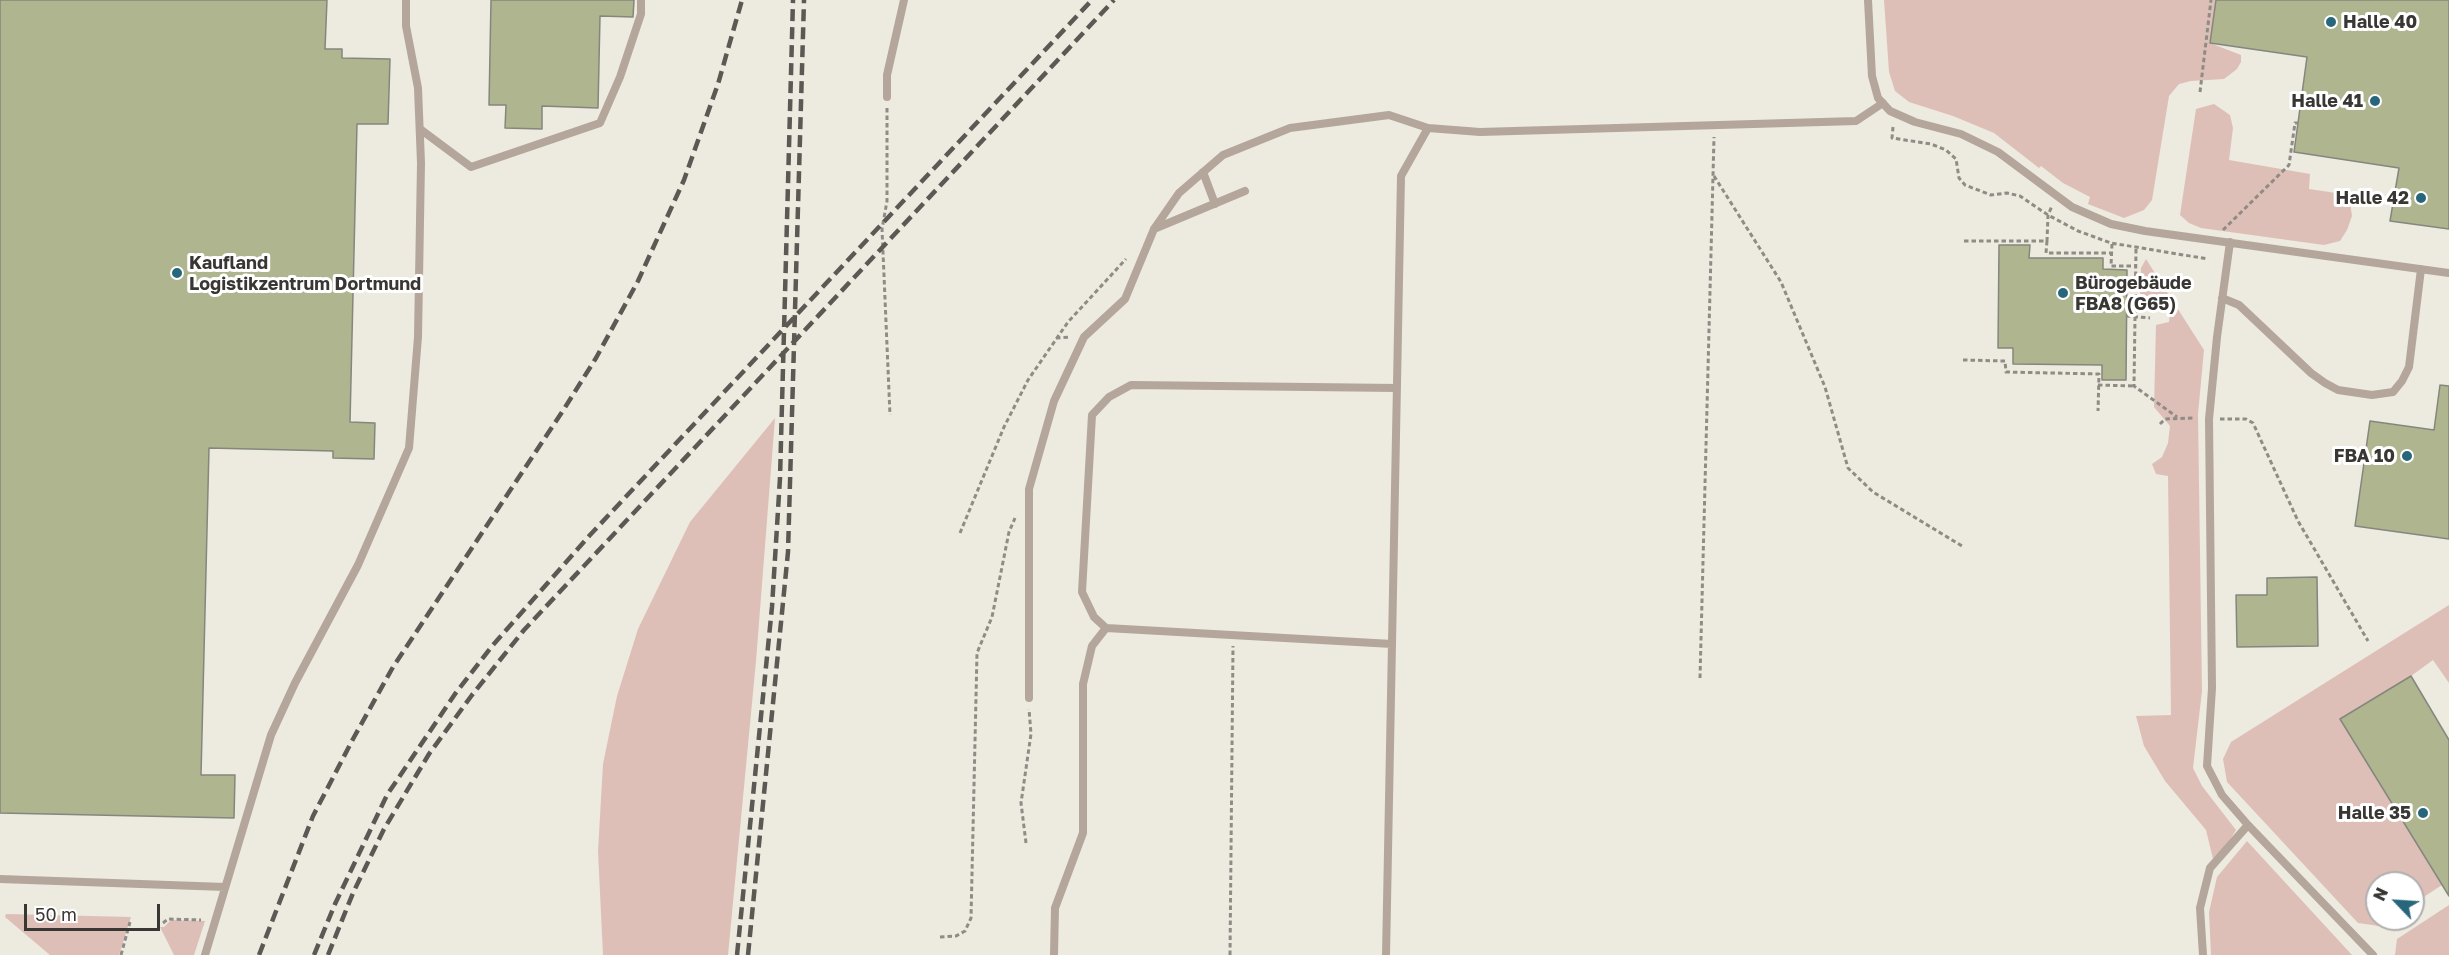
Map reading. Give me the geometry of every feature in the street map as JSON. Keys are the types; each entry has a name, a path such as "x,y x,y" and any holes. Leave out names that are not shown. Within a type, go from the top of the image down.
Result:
{"lane":[{"path":"205,955 271,735 295,683 358,565 409,448 418,337 421,163 418,88 406,26 406,0"},
{"path":"420,129 471,167 600,123 623,67 641,14 641,0"},
{"path":"887,97 887,75 904,0"},
{"path":"1868,0 1872,76 1878,98 1894,113 1915,122 1961,134 1998,152 2072,207 2111,224 2145,231 2449,273"},
{"path":"1029,698 1029,489 1054,401 1084,337 1125,299 1154,229 1179,193 1223,155 1290,128 1389,115 1428,128 1480,132 1856,121 1883,103"},
{"path":"1386,955 1401,176 1428,128"},
{"path":"1203,172 1215,204"},
{"path":"1154,229 1245,191"},
{"path":"2230,242 2209,419 2212,688 2207,766 2222,795 2248,825 2373,955"},
{"path":"2222,298 2239,304 2325,383 2338,390 2372,395 2393,392 2403,381 2409,367 2421,269"},
{"path":"1392,644 1107,628 1094,617 1082,592 1092,415 1109,397 1131,385 1397,388"},
{"path":"1053,955 1055,908 1083,832 1083,684 1092,646 1107,628"},
{"path":"2203,955 2200,908 2210,868 2248,825"},
{"path":"0,879 225,887"}],"path":[{"path":"2200,92 2211,0"},
{"path":"887,97 887,201 882,229 890,415"},
{"path":"1894,113 1892,138 1931,144 1946,150 1956,159 1959,178 1965,185 1991,195 2007,193 2020,196 2048,215 2100,239 2136,249 2208,259"},
{"path":"2213,239 2289,165 2295,123 2298,123"},
{"path":"1700,678 1714,126"},
{"path":"1713,174 1781,282 1824,387 1848,468 1873,492 1962,546"},
{"path":"2057,196 2048,215 2046,253 2112,253"},
{"path":"1964,241 2046,241"},
{"path":"2112,247 2111,266 2135,266"},
{"path":"2134,386 2136,249"},
{"path":"960,533 1004,427 1028,380 1068,322 1130,255"},
{"path":"2126,316 2150,318"},
{"path":"1963,360 2005,361 2006,372 2098,374 2098,411"},
{"path":"2098,385 2134,386 2178,418"},
{"path":"2160,424 2165,419 2178,418 2246,419 2253,423 2298,521 2368,641"},
{"path":"940,937 956,936 964,931 971,918 977,653 992,617 1009,532 1019,511"},
{"path":"1230,955 1233,635"},
{"path":"1026,843 1021,803 1031,734 1029,698"},
{"path":"163,924 168,919 203,920"},
{"path":"121,955 130,922"}],"shaded area":[{"path":"1884,0 2216,0 2210,43 2241,55 2241,62 2237,69 2224,79 2179,84 2169,96 2152,200 2144,210 2124,218 2088,204 2090,197 2063,183 2041,166 2039,168 1994,133 1953,116 1909,102 1895,91 1889,72"},
{"path":"2214,104 2230,115 2233,128 2229,160 2310,174 2309,189 2343,194 2350,202 2352,216 2340,241 2324,245 2201,228 2189,223 2180,215 2196,109"},
{"path":"2146,259 2204,350 2198,414 2202,691 2193,768 2202,786 2236,830 2225,848 2213,859 2206,830 2165,781 2144,746 2136,716 2171,715 2168,476 2156,474 2152,464 2162,457 2168,443 2170,426 2154,407 2156,325 2169,322 2170,313 2158,307 2156,297 2145,296 2140,301 2141,268"},
{"path":"775,418 756,661 728,955 603,955 598,851 603,764 617,696 638,629 690,522"},
{"path":"2449,605 2449,683 2433,660 2340,719 2442,885 2425,896 2425,871 2365,871 2365,924 2358,923 2227,782 2223,759 2231,742"},
{"path":"2247,841 2352,955 2211,955 2209,912 2217,877"},
{"path":"2449,905 2449,955 2395,955 2397,939 2409,931 2425,931 2425,921"},
{"path":"6,914 131,917 119,955 50,955 5,917"},
{"path":"171,920 205,921 194,955 174,955 160,927 164,927"}],"building":[{"name":"Kaufland Logistikzentrum Dortmund","path":"0,0 327,0 325,49 342,49 342,58 390,59 388,124 357,124 350,422 375,423 374,459 333,458 333,451 209,448 201,775 235,775 234,818 0,813"},
{"path":"491,0 634,0 633,17 600,16 598,108 542,106 542,129 505,128 506,105 489,105"},
{"path":"2216,0 2449,0 2449,229 2390,221 2399,168 2294,152 2307,57 2210,43"},
{"name":"Bürogebäude FBA8 (G65)","path":"1999,245 2030,245 2029,258 2103,258 2103,269 2127,270 2126,380 2102,380 2102,365 2013,364 2013,348 1998,348"},
{"name":"FBA 10","path":"2440,385 2449,386 2449,539 2355,526 2370,421 2434,430"},
{"path":"2317,577 2318,646 2237,647 2236,595 2267,595 2267,578"},
{"name":"Halle 35","path":"2411,676 2449,740 2449,896 2340,719"}],"railway":[{"path":"259,955 313,816 393,667 564,409 596,358 638,281 684,180 718,84 742,0"},
{"path":"737,955 772,607 780,478 793,0"},
{"path":"748,955 788,552 804,0"},
{"path":"314,955 335,904 387,795 455,694 493,645 590,535 1092,0"},
{"path":"328,955 353,893 384,829 429,754 524,630 1114,0"}],"place":[{"name":"Halle 40","path":"2331,22"},
{"name":"Halle 41","path":"2375,101"},
{"name":"Halle 42","path":"2421,198"},
{"name":"Kaufland Logistikzentrum Dortmund","path":"177,273"},
{"name":"Bürogebäude FBA8 (G65)","path":"2063,293"},
{"name":"FBA 10","path":"2407,456"},
{"name":"Halle 35","path":"2423,813"}]}
